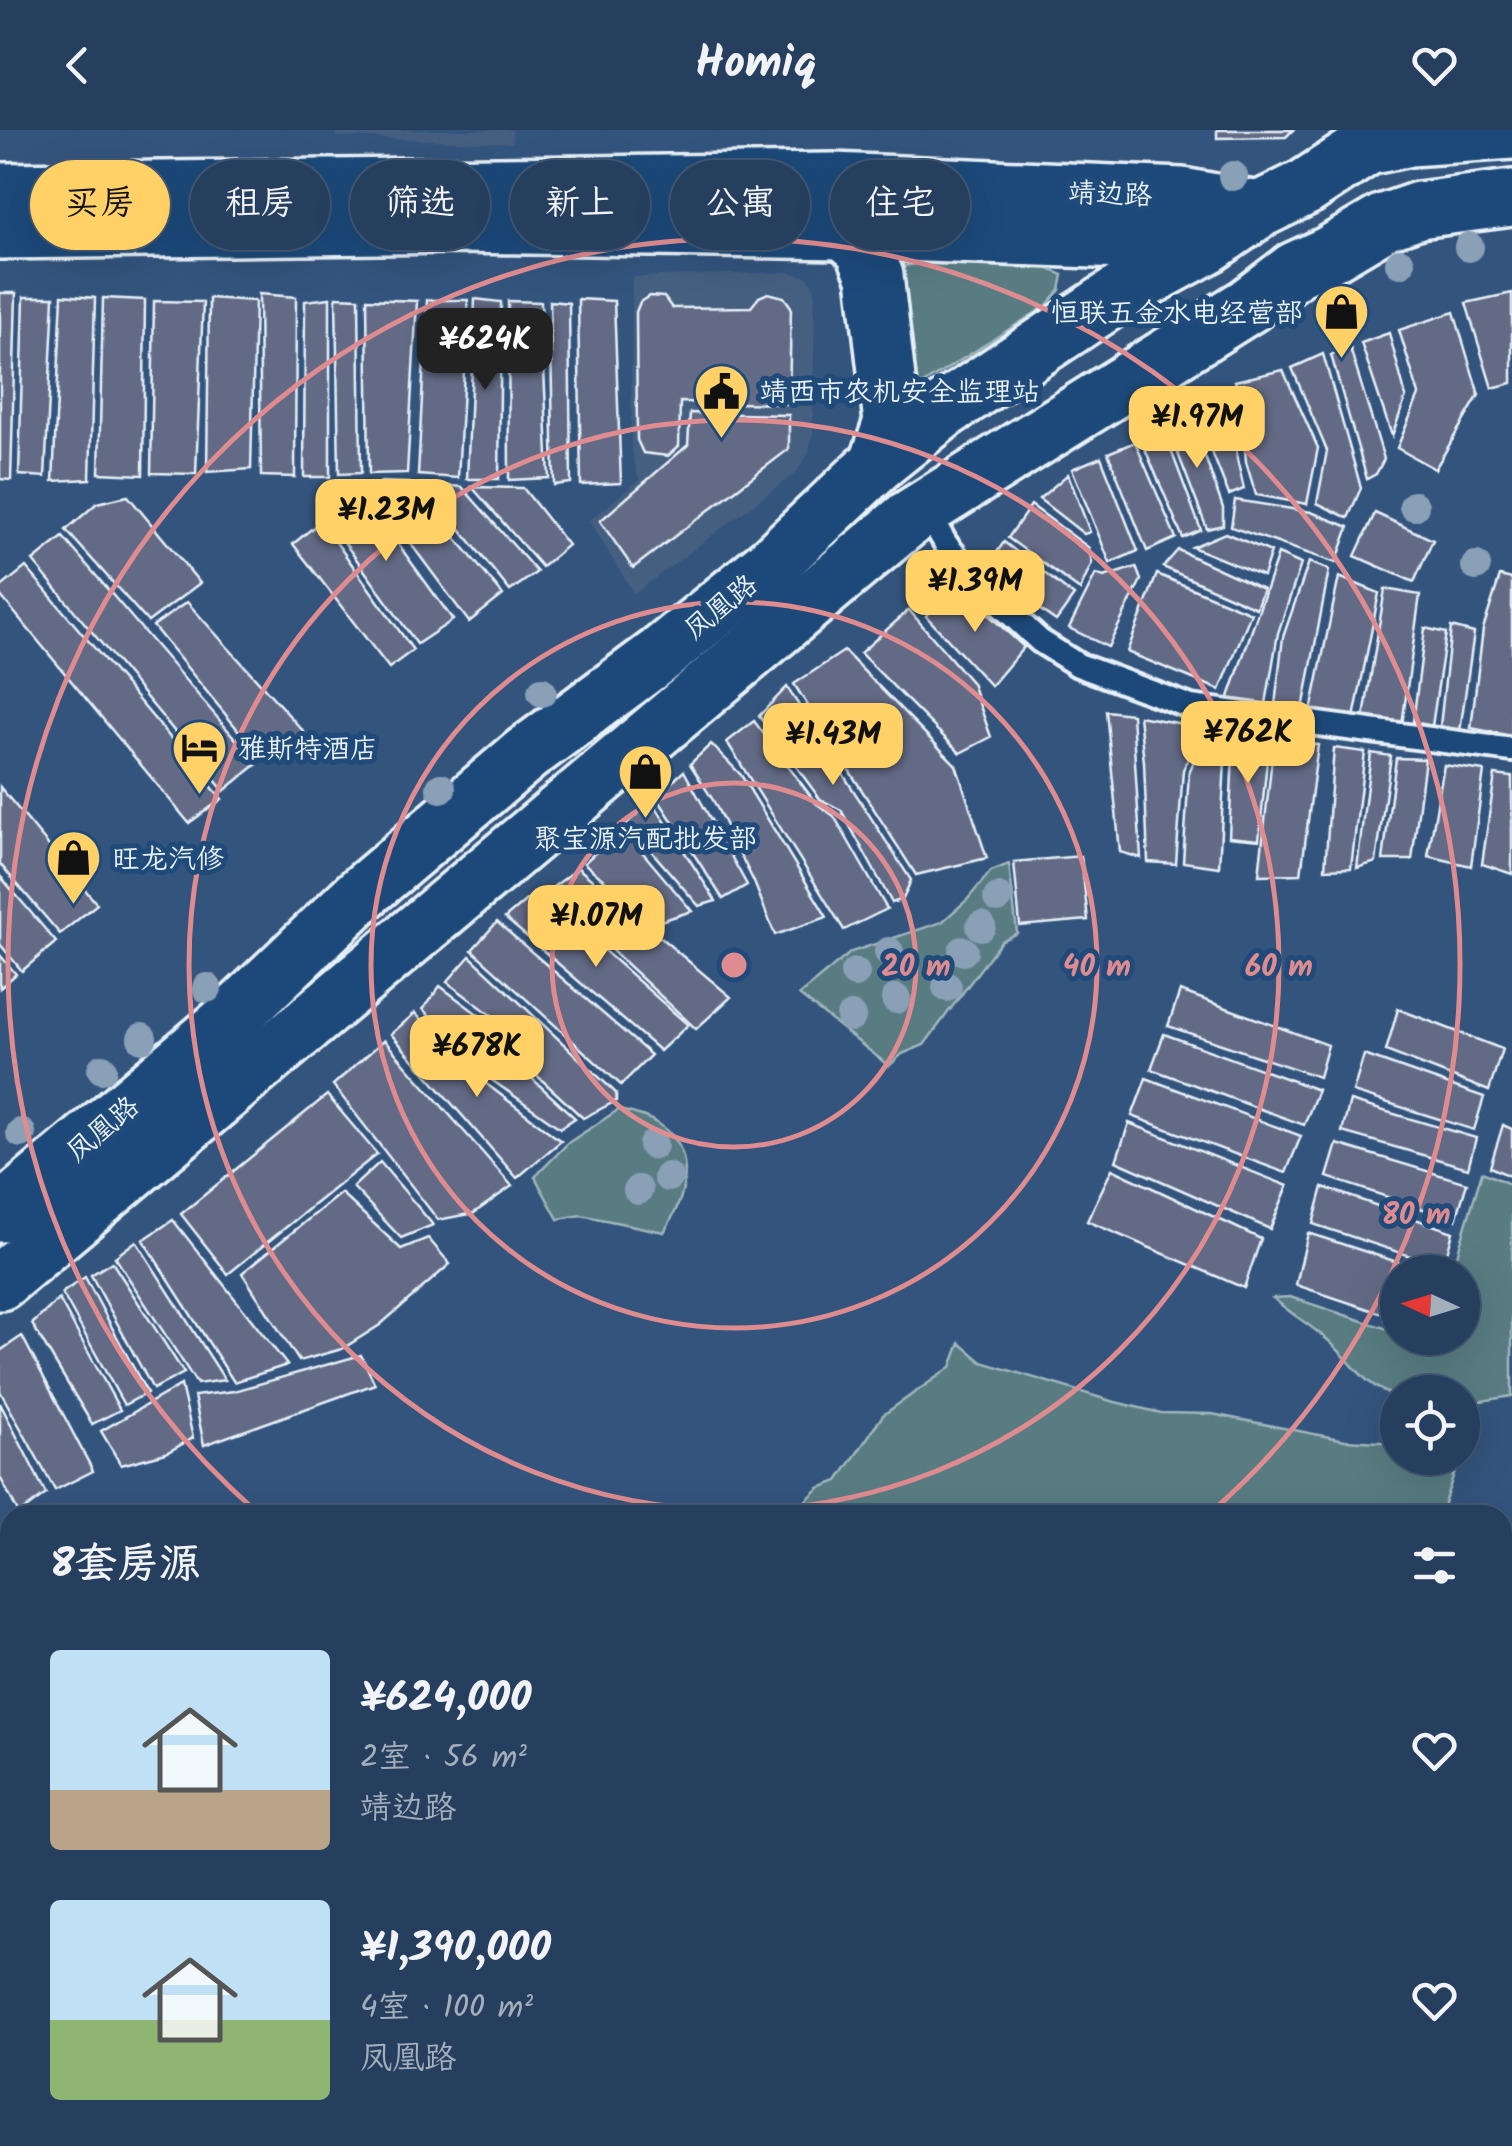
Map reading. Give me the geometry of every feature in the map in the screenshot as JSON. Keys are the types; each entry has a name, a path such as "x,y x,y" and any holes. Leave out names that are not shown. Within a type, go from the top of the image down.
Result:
{"main road":[{"name":"凤凰路","path":"0,1214 224,1025 361,894 526,754 661,654 758,575 878,462 943,411 1124,292 1210,244 1258,210 1306,187 1367,147 1459,131 1512,131"},
{"path":"1459,131 1485,200"},
{"name":"靖边路","path":"0,191 833,181 1182,196 1258,210"},
{"name":"凤凰路","path":"0,1282 925,508 1249,305 1295,270 1384,222 1419,210 1485,200"},
{"name":"靖边路","path":"0,231 460,226 830,231"},
{"name":"靖边路","path":"970,235 1210,244"},
{"path":"864,250 875,276 892,422 878,462"}],"lane":[{"path":"925,508 976,583 1040,641 1078,665 1190,707 1512,750"}],"shaded area":[{"path":"336,130 512,130 513,143 336,137"},
{"name":"靖西市农机安全监理站","path":"789,272 808,277 815,289 813,432 809,452 797,472 634,594 589,521 639,480 631,449 632,277"}],"green space":[{"path":"920,263 1049,269 1063,275 1060,290 1046,306 912,391 893,278 905,266"},
{"path":"1009,864 1017,933 1001,941 924,1045 902,1054 889,1066 799,995 851,952 942,922 991,871"},
{"path":"618,1110 643,1116 661,1126 675,1139 682,1154 682,1191 664,1232 581,1215 558,1219 535,1177 568,1143"},
{"path":"1482,1172 1512,1185 1512,1396 1480,1401 1480,1375 1380,1375 1380,1389 1318,1332 1273,1298 1290,1297 1380,1326 1380,1355 1480,1355 1480,1255 1457,1255"},
{"path":"960,1343 982,1362 1161,1413 1212,1414 1345,1440 1380,1442 1380,1475 1454,1475 1443,1505 801,1505 819,1488 838,1481 883,1415 951,1367"}],"building":[{"path":"1217,130 1293,130 1286,137 1217,138"},
{"path":"0,293 16,293 11,480 0,479"},
{"path":"768,293 784,297 791,307 789,404 680,402 679,446 668,456 643,453 637,440 636,312 640,302 649,296 664,297 672,308 751,307"},
{"path":"1512,293 1512,383 1492,388 1466,303"},
{"path":"259,294 296,297 295,477 261,476"},
{"path":"62,295 95,298 90,479 53,481"},
{"path":"24,297 54,297 45,477 19,475"},
{"path":"336,297 359,298 361,473 339,474"},
{"path":"103,298 145,300 143,475 99,473"},
{"path":"209,298 255,301 251,469 207,472"},
{"path":"330,298 330,477 304,477 305,301"},
{"path":"367,299 417,301 407,473 369,474"},
{"path":"475,299 501,302 499,479 467,479"},
{"path":"578,299 614,301 621,483 581,485"},
{"path":"427,300 468,300 458,478 418,475"},
{"path":"154,301 203,302 196,474 151,473"},
{"path":"508,301 541,302 549,478 509,480"},
{"path":"550,301 569,303 571,483 554,485"},
{"path":"1454,312 1479,395 1435,469 1397,448 1419,395 1399,330"},
{"path":"1389,333 1406,397 1392,436 1361,343"},
{"path":"1350,348 1384,459 1376,474 1367,479 1331,355"},
{"path":"1323,354 1361,488 1348,518 1317,503 1327,451 1292,368"},
{"path":"1283,370 1318,448 1307,504 1256,495 1246,462 1242,405 1235,381"},
{"path":"1228,391 1244,489 1229,495 1194,407"},
{"path":"690,413 789,415 789,449 633,568 600,521 688,445"},
{"path":"1190,414 1223,508 1223,525 1207,529 1167,425"},
{"path":"1162,426 1201,530 1183,538 1139,435"},
{"path":"1135,442 1176,538 1147,551 1108,453"},
{"path":"1101,457 1138,551 1110,563 1072,469"},
{"path":"1068,474 1090,532 1084,534 1039,499"},
{"path":"353,482 453,620 417,644 319,507"},
{"path":"381,482 410,483 503,595 469,622 370,489"},
{"path":"424,484 462,487 537,572 510,591"},
{"path":"472,487 523,488 568,545 542,567"},
{"path":"128,496 200,583 148,622 66,530 97,503"},
{"path":"1235,500 1311,512 1349,527 1336,563 1231,527"},
{"path":"1031,505 1089,548 1092,563 1080,590 1008,538"},
{"path":"1375,513 1433,540 1414,582 1355,556"},
{"path":"321,521 413,650 389,668 293,544"},
{"path":"1225,533 1271,552 1263,576 1192,547"},
{"path":"63,537 257,764 224,791 33,561"},
{"path":"1004,542 1074,596 1056,621 984,571"},
{"path":"1178,550 1263,589 1256,608 1163,567"},
{"path":"1278,554 1301,564 1278,633 1266,704 1228,700"},
{"path":"1309,562 1329,570 1303,709 1275,705 1283,637"},
{"path":"26,567 222,799 189,823 0,595 0,588"},
{"path":"1136,567 1141,580 1108,647 1069,628 1096,574 1104,577"},
{"path":"1157,574 1251,613 1220,690 1127,652"},
{"path":"1500,576 1512,579 1512,736 1471,728 1483,629"},
{"path":"1339,577 1379,593 1354,718 1311,711"},
{"path":"956,585 1024,647 991,686 926,616"},
{"path":"1385,589 1420,595 1402,725 1364,717"},
{"path":"187,602 304,732 262,759 153,626"},
{"path":"909,610 972,683 991,737 960,753 860,653"},
{"path":"1451,627 1474,633 1460,731 1440,726"},
{"path":"1425,628 1446,633 1432,726 1413,722"},
{"path":"844,651 956,765 987,858 916,875 794,684"},
{"path":"787,687 911,880 903,899 892,903 841,810 820,799 759,716"},
{"path":"1106,711 1132,714 1141,858 1120,852"},
{"path":"1139,716 1194,726 1194,746 1183,770 1176,864 1148,862"},
{"path":"754,721 816,803 834,816 887,909 844,930 727,742"},
{"path":"1200,725 1227,726 1219,867 1183,862 1189,773 1199,748"},
{"path":"1234,731 1269,741 1259,840 1229,837"},
{"path":"1274,739 1318,745 1301,874 1259,875"},
{"path":"711,744 741,775 827,917 775,935 754,882 713,800 690,764"},
{"path":"1334,748 1365,752 1351,868 1325,869"},
{"path":"1371,753 1391,756 1376,862 1357,868"},
{"path":"1396,758 1425,759 1412,860 1383,860"},
{"path":"1444,765 1484,771 1471,866 1428,856"},
{"path":"684,771 747,885 723,899 656,796"},
{"path":"1495,775 1512,777 1512,874 1482,864"},
{"path":"0,787 97,904 60,934 0,864"},
{"path":"652,801 716,901 699,906 627,823"},
{"path":"622,828 692,911 654,923 584,863"},
{"path":"1081,856 1088,920 1020,926 1014,862"},
{"path":"578,868 731,997 696,1029 548,891"},
{"path":"0,876 56,942 22,971 0,944"},
{"path":"537,891 688,1025 660,1051 505,918"},
{"path":"497,922 651,1055 621,1085 472,950"},
{"path":"0,955 16,974 0,988"},
{"path":"470,956 616,1093 616,1101 583,1118 505,1046 501,1022 447,982"},
{"path":"440,986 491,1024 499,1048 575,1118 560,1128 476,1069 423,1009"},
{"path":"1180,991 1328,1045 1319,1077 1168,1026"},
{"path":"1398,1009 1502,1049 1489,1091 1386,1051"},
{"path":"415,1013 471,1072 561,1141 517,1178 391,1034"},
{"path":"1164,1034 1318,1090 1304,1125 1151,1069"},
{"path":"384,1040 512,1186 474,1213 438,1220 333,1085"},
{"path":"1364,1055 1484,1097 1474,1130 1353,1092"},
{"path":"1146,1078 1301,1136 1286,1173 1132,1116"},
{"path":"327,1095 377,1154 228,1274 181,1214"},
{"path":"1350,1101 1476,1138 1468,1168 1342,1132"},
{"path":"1129,1123 1288,1186 1270,1229 1116,1161"},
{"path":"1503,1125 1512,1129 1512,1177 1490,1167"},
{"path":"1337,1144 1467,1183 1456,1220 1327,1177"},
{"path":"380,1162 433,1225 401,1238 353,1187"},
{"path":"1112,1169 1261,1239 1244,1288 1087,1221"},
{"path":"1323,1187 1453,1232 1446,1255 1407,1255 1313,1224"},
{"path":"341,1193 401,1249 428,1238 450,1264 380,1325 342,1349 299,1361 242,1273"},
{"path":"173,1220 287,1365 234,1382 143,1240"},
{"path":"1308,1233 1380,1256 1380,1313 1296,1285"},
{"path":"136,1241 225,1380 197,1384 115,1257"},
{"path":"112,1262 184,1373 153,1389 91,1275"},
{"path":"85,1277 147,1393 124,1405 62,1293"},
{"path":"59,1299 120,1410 92,1424 32,1324"},
{"path":"22,1336 93,1471 55,1490 0,1391 0,1351"},
{"path":"361,1355 375,1384 204,1445 194,1396 234,1391"},
{"path":"181,1385 193,1438 166,1453 121,1465 101,1431"},
{"path":"0,1403 46,1494 31,1505 14,1505 0,1477"}],"place":[{"name":"恒联五金水电经营部","path":"1342,361"},
{"name":"靖西市农机安全监理站","path":"721,440"},
{"name":"雅斯特酒店","path":"199,797"},
{"name":"聚宝源汽配批发部","path":"645,821"},
{"name":"旺龙汽修","path":"73,907"}]}
